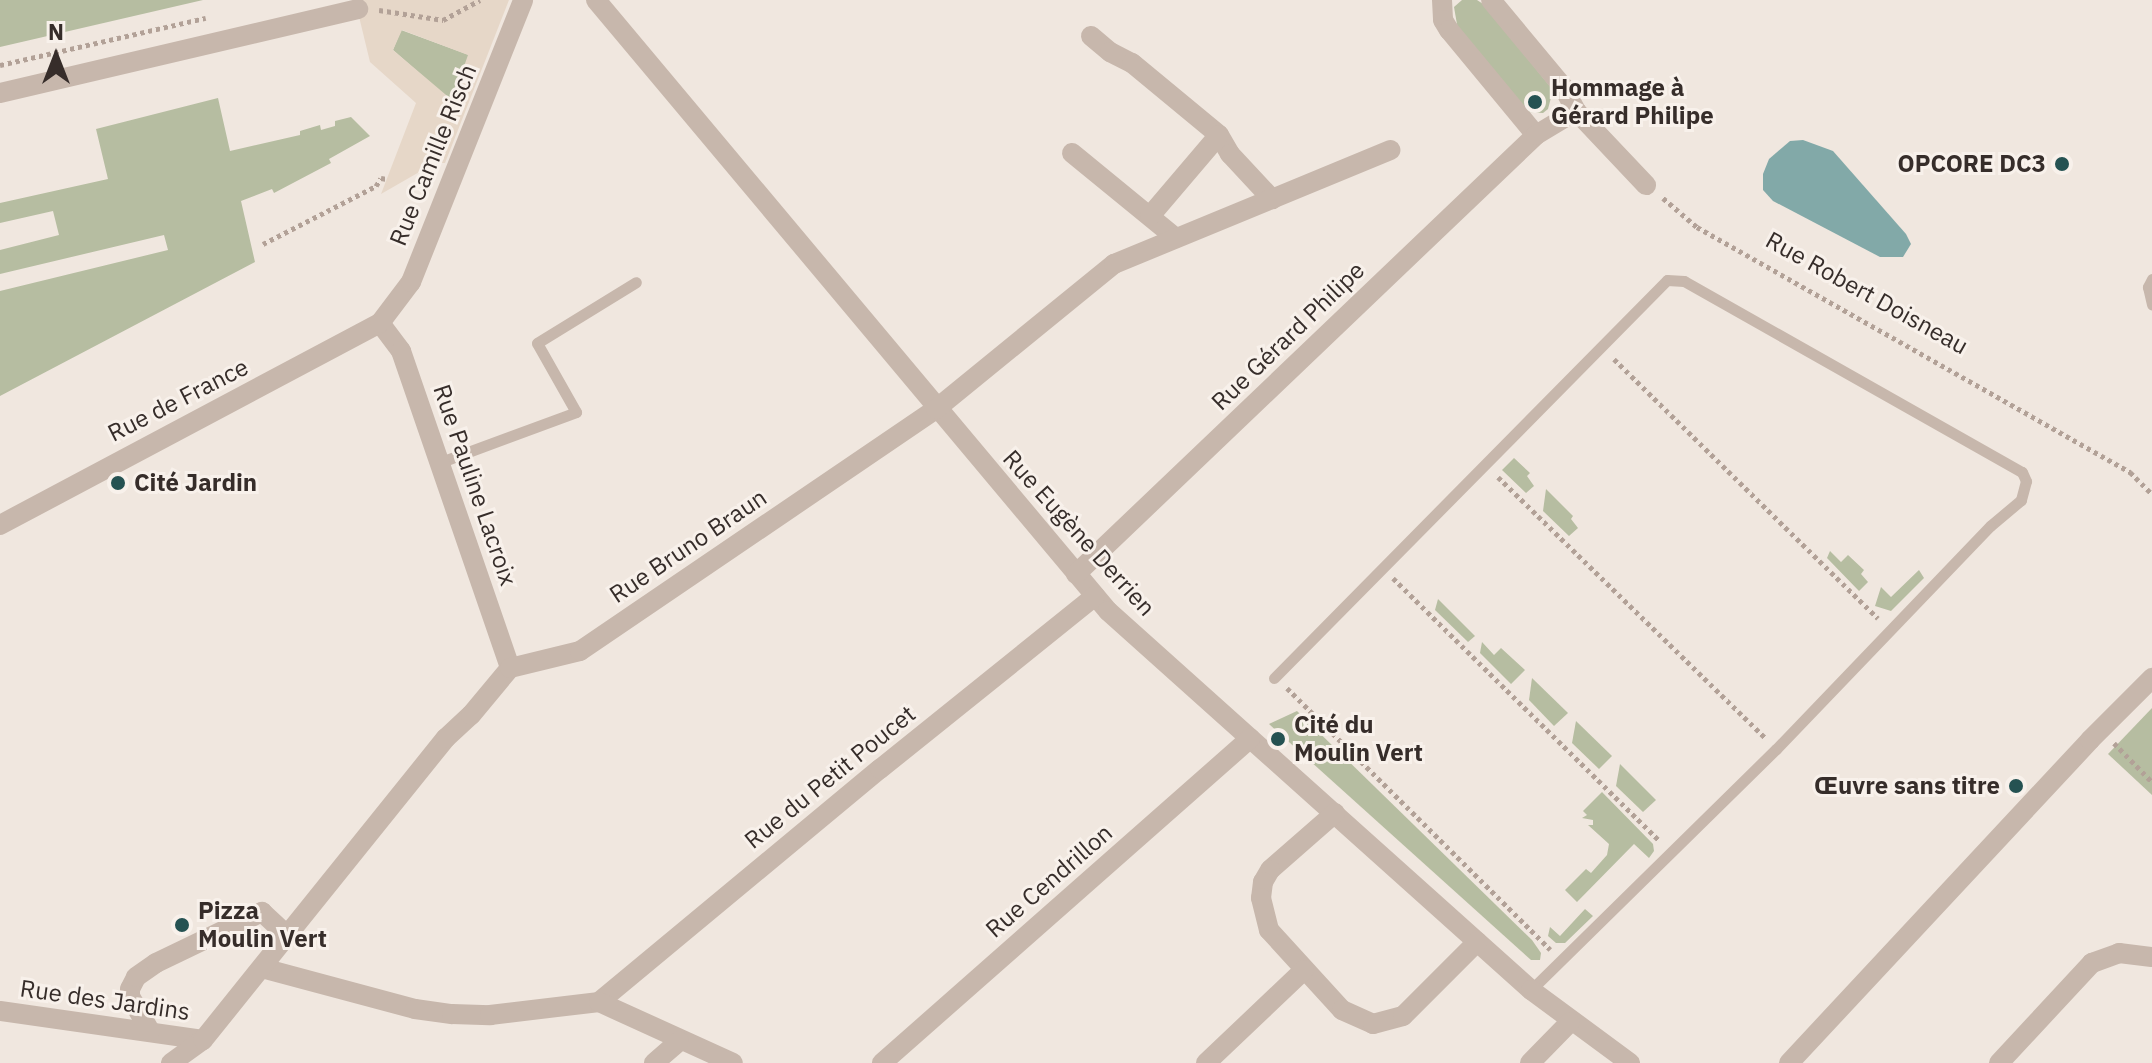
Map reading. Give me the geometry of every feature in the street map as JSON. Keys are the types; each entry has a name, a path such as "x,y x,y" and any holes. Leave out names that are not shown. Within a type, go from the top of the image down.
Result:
{"street":[{"name":"Rue Camille Risch","path":"380,323 411,282 523,0"},
{"name":"Rue Eugène Derrien","path":"596,0 1095,596 1531,990 1570,1022 1630,1063"},
{"path":"1442,0 1443,20 1449,30 1536,135"},
{"path":"1491,0 1564,88 1576,111 1646,185"},
{"path":"0,93 358,9"},
{"path":"1091,36 1110,52 1132,63 1219,135 1230,154 1272,199"},
{"name":"Rue Gérard Philipe","path":"1076,574 1536,135 1576,111"},
{"path":"1150,216 1219,135"},
{"name":"Rue Bruno Braun","path":"510,668 580,651 936,409 1114,264 1390,150"},
{"path":"1072,153 1176,238"},
{"name":"Rue Pauline Lacroix","path":"380,323 401,351 510,668"},
{"name":"Rue de France","path":"0,525 380,323"},
{"name":"Rue du Petit Poucet","path":"599,1002 1095,596"},
{"path":"171,1063 203,1040 446,738 471,715 510,668"},
{"path":"1789,1063 2093,737 2152,678"},
{"name":"Rue Cendrillon","path":"882,1063 1250,738"},
{"path":"1335,813 1270,870 1263,882 1262,908 1266,923 1304,970 1352,1017 1373,1024 1389,1022 1414,1008 1477,942"},
{"path":"150,1031 130,997 130,989 136,977 156,963 262,912 288,936"},
{"path":"1999,1063 2092,963 2119,953 2152,957"},
{"path":"262,968 415,1009 452,1014 490,1015 599,1002 733,1063"},
{"path":"1206,1063 1304,970"},
{"name":"Rue des Jardins","path":"0,1011 203,1040"},
{"path":"1530,1063 1570,1022"},
{"path":"203,1040 205,1063"},
{"path":"654,1063 679,1041"}],"lane":[{"path":"2152,279 2148,287 2152,305"},
{"path":"1274,678 1650,299 1662,282 1684,281 2022,472 2026,481 2021,500 1990,526 1776,749 1531,990"},
{"path":"441,462 576,412 537,343 636,282"}],"path":[{"path":"358,9 443,20 480,0"},
{"path":"0,65 219,16"},
{"path":"263,244 376,186 381,178 387,179"},
{"name":"Rue Robert Doisneau","path":"1646,185 1697,227 2130,472 2152,494"},
{"path":"1601,347 1889,629"},
{"path":"1486,465 1776,749"},
{"path":"1384,569 1671,852"},
{"path":"1274,678 1561,960"},
{"path":"2093,737 2117,744 2150,778"}],"green space":[{"path":"0,0 203,0 0,47"},
{"path":"1462,0 1477,0 1483,4 1553,90 1548,109 1543,113 1527,112 1458,30 1454,7"},
{"path":"401,30 469,55 451,101 393,50"},
{"path":"218,98 230,151 300,135 300,131 320,125 321,130 335,126 335,121 351,117 370,136 329,159 331,163 274,193 272,189 241,201 255,262 0,396 0,291 168,250 164,235 0,274 0,250 59,235 53,211 0,223 0,203 108,179 96,129"},
{"path":"1514,458 1530,473 1527,476 1534,486 1526,493 1502,470"},
{"path":"1546,489 1573,516 1571,519 1578,528 1569,536 1543,511"},
{"path":"1830,551 1841,562 1848,555 1864,570 1861,574 1868,582 1859,591 1827,558"},
{"path":"1919,570 1924,578 1891,611 1875,606 1881,587 1891,597"},
{"path":"1438,599 1475,636 1468,642 1435,610"},
{"path":"1482,642 1494,655 1501,648 1525,670 1511,684 1480,653"},
{"path":"1532,678 1568,713 1554,726 1529,700"},
{"path":"2152,708 2152,795 2108,754"},
{"path":"1297,711 1532,940 1541,953 1540,960 1531,960 1269,724"},
{"path":"1576,721 1612,756 1599,769 1572,743"},
{"path":"1620,764 1656,800 1643,812 1616,786"},
{"path":"1602,792 1653,844 1654,851 1649,858 1634,844 1577,902 1565,890 1586,869 1591,873 1607,855 1609,844 1588,825 1593,825 1593,820 1582,818 1587,815 1583,811"},
{"path":"1585,909 1593,916 1565,943 1556,943 1548,936 1550,927 1560,936"}],"shaded area":[{"path":"355,0 509,0 445,163 435,163 381,194 416,103 370,62","holes":["402,30 468,55 452,100 393,50"]}],"water":[{"path":"1803,140 1833,151 1906,234 1911,244 1903,257 1880,257 1773,201 1763,190 1763,174 1769,159 1790,141"}],"place":[{"name":"Hommage à Gérard Philipe","path":"1535,102"},
{"name":"OPCORE DC3","path":"2062,164"},
{"name":"Cité Jardin","path":"118,483"},
{"name":"Cité du Moulin Vert","path":"1278,739"},
{"name":"Œuvre sans titre","path":"2016,786"},
{"name":"Pizza Moulin Vert","path":"182,925"}]}
